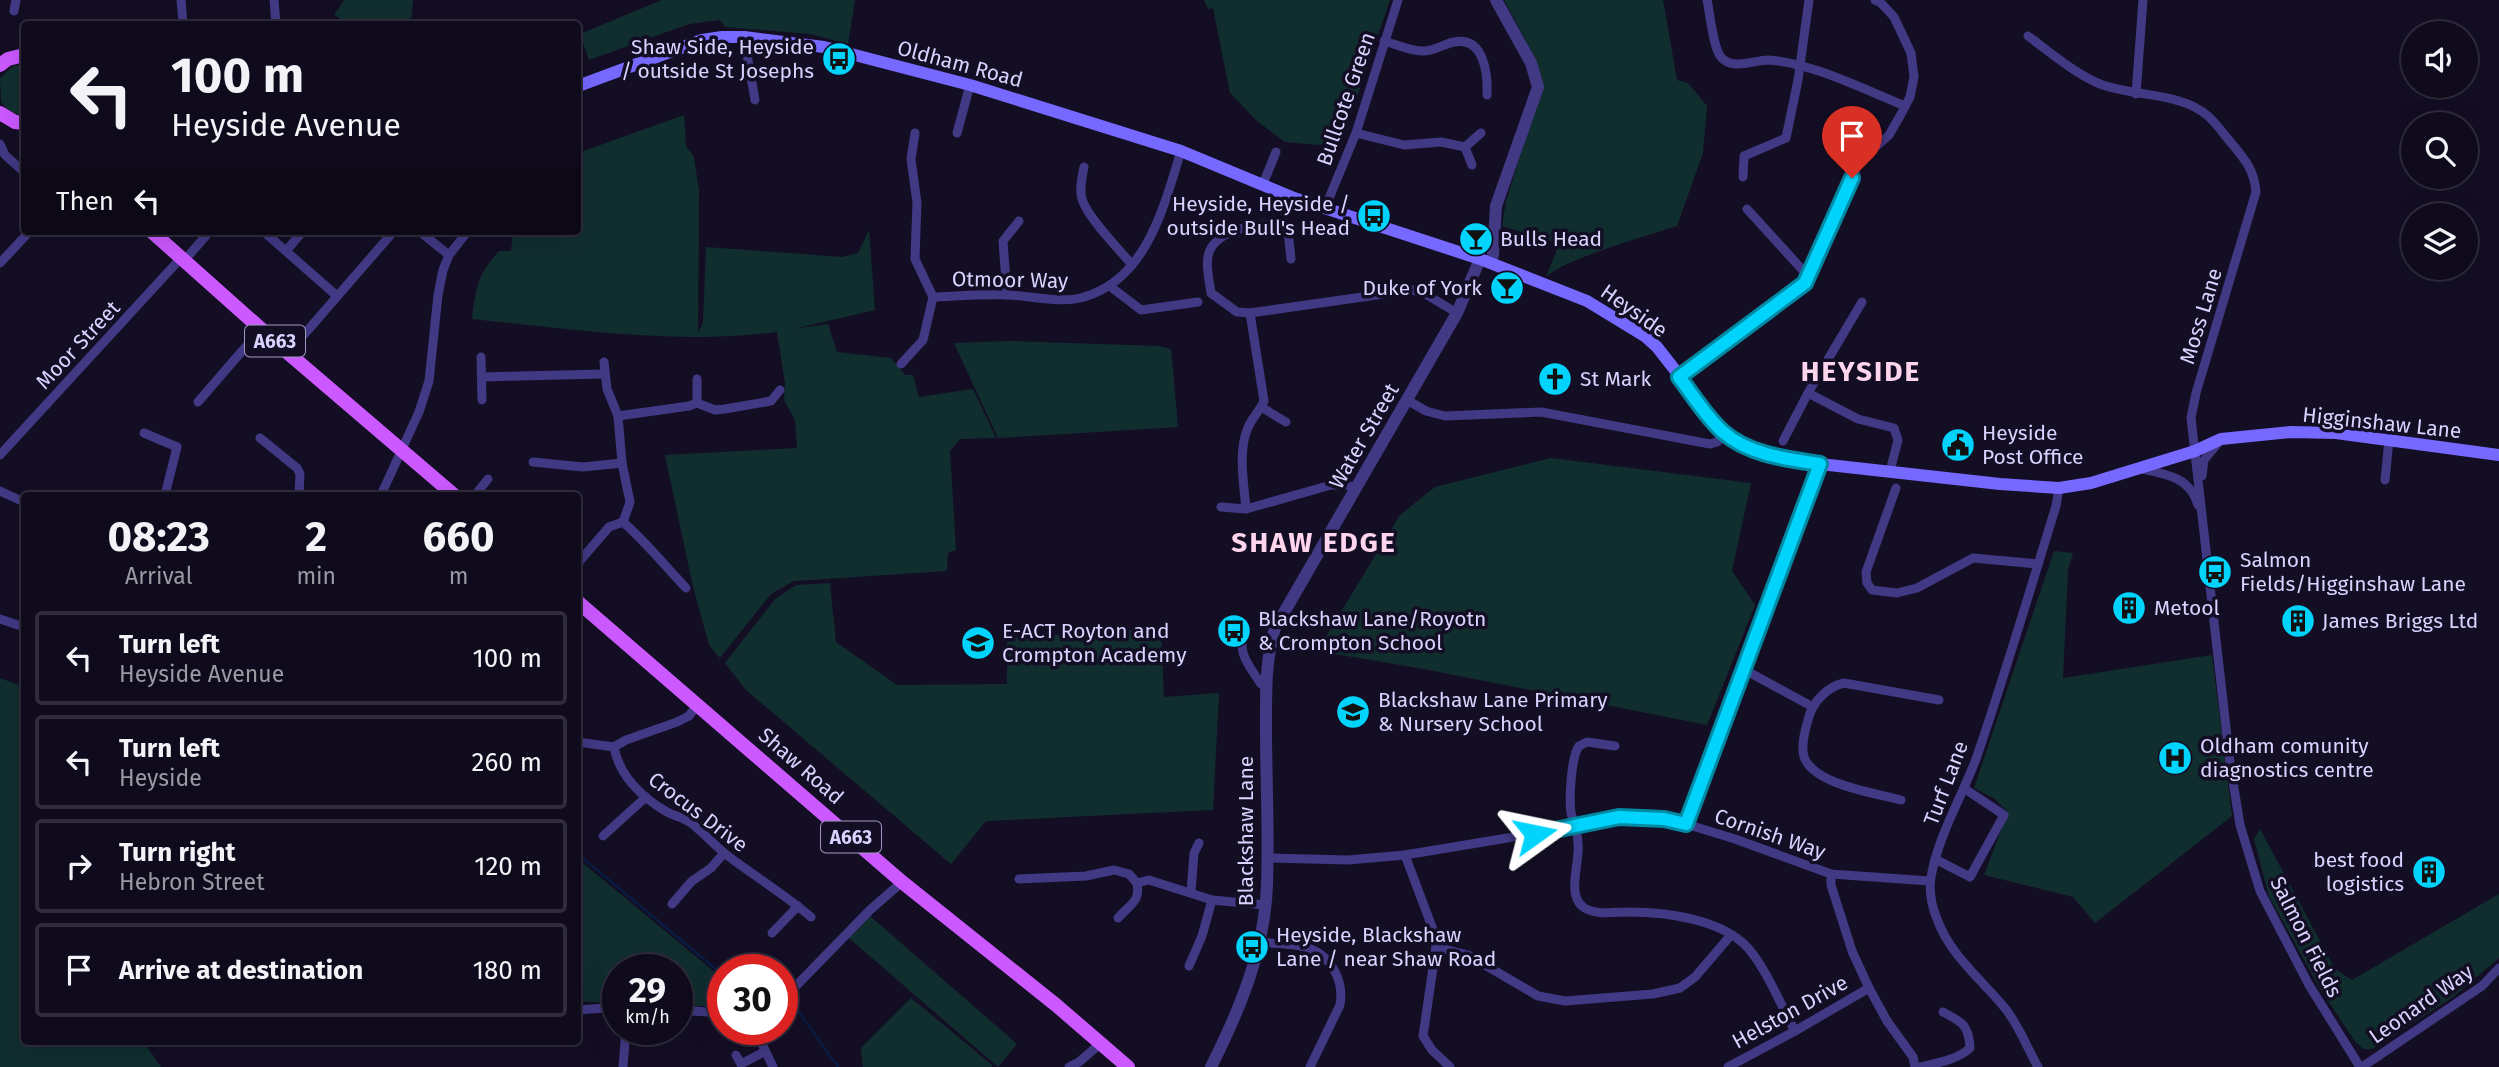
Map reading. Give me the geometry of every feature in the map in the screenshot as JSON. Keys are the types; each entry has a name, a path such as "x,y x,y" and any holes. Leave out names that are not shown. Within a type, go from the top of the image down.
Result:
{"main road":[{"name":"Oldham Road","path":"581,85 683,45 722,37 744,37 824,47 970,85 1181,151 1325,208"},
{"path":"0,50 21,55"},
{"path":"0,65 21,55"},
{"name":"Heyside","path":"1325,208 1485,261 1598,307 1646,337 1666,358 1725,434 1741,444 1762,452 1820,464 2059,488"},
{"name":"A663","path":"156,235 185,256 261,329 450,492"},
{"name":"Higginshaw Lane","path":"2059,488 2091,483 2195,451 2221,439 2291,432 2336,433 2499,455"},
{"name":"Shaw Road","path":"581,605 902,882 1128,1067"}],"street":[{"path":"14,11 16,0"},
{"path":"181,0 183,21"},
{"path":"274,0 276,21"},
{"name":"Bullcote Green","path":"1325,208 1356,132 1398,0"},
{"name":"Water Street","path":"1275,628 1458,313 1485,261 1493,255 1496,206 1538,87 1531,64 1496,0"},
{"path":"1707,0 1721,57 1729,62 1742,64 1766,60 1800,66 1905,106"},
{"path":"1743,177 1744,156 1786,138 1809,0"},
{"path":"1679,377 1805,283 1859,162 1889,135 1905,106 1914,77 1911,53 1894,17 1875,0"},
{"path":"2028,36 2086,76 2101,84 2136,94 2143,0"},
{"path":"744,37 755,100"},
{"path":"1384,41 1423,52 1456,41 1472,45 1486,65 1487,94"},
{"path":"957,133 970,85"},
{"name":"Moss Lane","path":"2136,94 2192,105 2208,116 2245,160 2254,175 2256,192 2196,393 2191,418 2195,451"},
{"path":"1356,132 1404,145 1441,142 1465,147"},
{"name":"Otmoor Way","path":"915,133 911,159 918,203 915,259 933,297 1007,295 1082,298 1111,286 1132,265 1152,235 1181,151"},
{"path":"1465,147 1481,133"},
{"path":"0,145 5,155 21,169"},
{"path":"1465,147 1472,165"},
{"path":"1263,184 1276,152"},
{"path":"1084,167 1081,182 1082,201 1132,265"},
{"path":"1747,209 1808,276"},
{"path":"1007,295 1003,241 1019,221"},
{"path":"1291,260 1288,232 1284,225 1233,232 1222,237 1212,247 1209,260 1211,293 1237,312 1250,313 1412,290 1422,292 1458,313"},
{"path":"0,263 26,235"},
{"name":"Moor Street","path":"0,455 206,235"},
{"path":"268,235 337,296"},
{"path":"286,251 300,235"},
{"path":"288,353 390,235"},
{"path":"424,235 449,255"},
{"path":"382,492 419,412 429,381 438,295 449,255 465,235"},
{"path":"1111,286 1142,310 1198,302"},
{"path":"901,364 923,340 933,297"},
{"path":"1783,442 1808,393 1862,302"},
{"path":"1246,509 1242,459 1244,444 1247,431 1263,404 1250,313"},
{"path":"198,402 261,329"},
{"path":"481,357 482,400"},
{"path":"604,362 604,374 618,416 622,463 630,502 623,522"},
{"path":"482,377 604,374"},
{"path":"697,379 697,403"},
{"path":"618,416 697,403 715,410 725,409 771,401 780,390"},
{"path":"1808,393 1858,419 1894,428 1898,440 1890,471"},
{"path":"1407,400 1426,411 1446,416 1541,412 1710,444 1717,442 1725,434"},
{"path":"1263,404 1286,422"},
{"path":"144,433 177,446 166,492"},
{"path":"260,439 297,468 300,474 299,492"},
{"name":"Salmon Fields","path":"2200,489 2204,460 2221,439"},
{"path":"2385,480 2389,440"},
{"name":"Salmon Fields","path":"2195,451 2228,750 2240,825 2260,891 2309,985 2361,1067"},
{"path":"533,462 583,467 622,463"},
{"path":"1686,824 1820,464"},
{"name":"Salmon Fields","path":"2139,468 2172,475 2187,485 2197,499 2204,524"},
{"path":"477,492 488,479"},
{"path":"1221,507 1246,509 1331,485 1357,488"},
{"path":"1896,488 1866,572 1867,583 1872,590 1883,593 1908,591 1973,558 2038,564"},
{"name":"Turf Lane","path":"2038,1067 2006,1009 1962,961 1945,936 1936,919 1930,881 1936,859 1965,789 2038,564 2059,488"},
{"path":"0,491 21,501"},
{"path":"581,560 609,527 623,522"},
{"path":"623,522 645,542 655,557 686,588"},
{"path":"0,619 21,622"},
{"path":"1244,623 1241,653 1261,684 1266,686"},
{"name":"Blackshaw Lane","path":"1211,1067 1248,985 1261,942 1266,905 1267,858 1266,686 1269,649 1275,628"},
{"path":"1743,669 1813,707"},
{"path":"1901,800 1828,780 1811,768 1803,751 1808,719 1813,707 1832,686 1844,683 1939,700"},
{"path":"581,742 614,747 689,716 697,705"},
{"path":"1615,746 1587,742 1576,749 1570,795 1579,846 1575,894 1581,905 1604,912 1683,916 1731,935 1747,947 1796,1031"},
{"name":"Crocus Drive","path":"614,747 617,763 626,778 646,797 666,811 690,822 724,853 780,891 811,917"},
{"path":"1936,859 1970,877 2004,815 1965,789"},
{"path":"603,836 646,797"},
{"name":"Cornish Way","path":"1267,858 1348,860 1405,855 1531,835 1619,817 1664,819 1686,824 1831,874 1930,881"},
{"path":"1191,892 1194,853 1199,843"},
{"path":"672,904 692,881 711,868 724,853"},
{"path":"1405,855 1432,927 1436,947 1423,1036 1432,1050 1450,1067"},
{"path":"1018,879 1086,876 1114,870 1129,874 1137,883 1139,892 1135,904 1118,918"},
{"path":"1831,874 1831,885 1844,926 1869,988 1917,1067 1948,1060 1970,1048 1970,1034 1962,1022 1943,1012"},
{"path":"1137,883 1149,880 1212,900 1266,905"},
{"path":"798,984 870,909 902,882"},
{"path":"1189,966 1202,936 1212,900"},
{"path":"772,933 798,906"},
{"path":"1436,947 1468,955 1538,996 1565,1001 1680,988 1695,977 1731,935"},
{"path":"1261,942 1309,948 1326,961 1337,975 1340,1005 1310,1067"},
{"name":"Leonard Way","path":"2361,1067 2482,986 2499,968"},
{"name":"Helston Drive","path":"1728,1067 1869,988"},
{"path":"581,1010 602,1008"},
{"path":"1069,1067 1101,1043"},
{"path":"623,1067 625,1045"},
{"path":"761,1045 773,1067"},
{"path":"736,1055 739,1066 764,1052"}],"green space":[{"path":"344,0 413,0 411,21 344,21 334,15"},
{"path":"662,0 855,0 848,44 810,34 725,27 720,20 689,24 589,60 581,34"},
{"path":"1204,0 1390,0 1342,141 1318,145 1285,142 1257,121 1230,93 1213,8 1208,9"},
{"path":"1504,0 1663,0 1677,80 1688,83 1707,106 1703,153 1677,226 1588,255 1546,277 1559,244 1502,226 1506,201 1542,86 1533,54"},
{"path":"21,65 21,114 11,111 1,102 0,78 13,66"},
{"path":"684,115 686,146 694,157 699,191 698,333 703,323 706,247 842,257 858,253 869,230 875,310 793,329 828,324 837,352 891,358 905,375 913,375 919,397 973,389 996,438 960,439 950,451 956,550 948,553 947,571 794,581 771,594 720,658 709,645 693,587 665,455 797,448 795,420 784,400 785,383 777,332 739,336 662,336 472,319 476,290 482,275 499,251 511,251 513,235 581,235 581,152"},
{"path":"1012,341 1159,346 1171,349 1178,427 998,438 954,343"},
{"path":"1551,458 1751,483 1732,571 1755,605 1707,725 1424,669 1317,651 1400,515 1435,487"},
{"path":"2054,551 2073,553 2068,570 2063,678 2212,655 2232,816 2095,923 2073,897 1984,875 2008,812 1995,799 1974,788"},
{"path":"830,583 836,642 897,685 1007,684 1007,638 1161,628 1164,697 1219,693 1213,810 986,821 951,864 746,690 725,663 775,599 796,585"},
{"path":"0,678 21,686 21,1045 146,1045 161,1067 0,1067"},
{"path":"2260,829 2335,969 2352,980 2499,894 2499,958 2453,997 2372,1049 2363,1049 2354,1040 2319,987 2269,896 2254,839"},
{"path":"581,861 693,954 602,954 602,1003 581,1001"},
{"path":"870,916 1017,1044 998,1067 849,938"},
{"path":"693,954 707,966 707,1006 693,1006"},
{"path":"911,998 992,1067 863,1067 861,1048"}],"waterway":[{"path":"581,857 707,962"},
{"path":"798,1011 838,1067"}],"place":[{"name":"Shaw Side, Heyside / outside St Josephs","path":"839,59"},
{"name":"Heyside, Heyside / outside Bull's Head","path":"1374,216"},
{"name":"Bulls Head","path":"1476,239"},
{"name":"Duke of York","path":"1507,288"},
{"name":"St Mark","path":"1555,379"},
{"name":"Heyside Post Office","path":"1958,445"},
{"name":"Salmon Fields/Higginshaw Lane","path":"2215,572"},
{"name":"Metool","path":"2129,608"},
{"name":"James Briggs Ltd","path":"2298,621"},
{"name":"Blackshaw Lane/Royotn & Crompton School","path":"1234,631"},
{"name":"E-ACT Royton and Crompton Academy","path":"978,643"},
{"name":"Blackshaw Lane Primary & Nursery School","path":"1353,712"},
{"name":"Oldham comunity diagnostics centre","path":"2175,758"},
{"name":"best food logistics","path":"2429,872"},
{"name":"Heyside, Blackshaw Lane / near Shaw Road","path":"1252,947"}],"district":[{"name":"HEYSIDE","path":"1861,371"},
{"name":"SHAW EDGE","path":"1314,542"}],"route":[{"path":"1535,834 1619,817 1664,819 1686,824 1820,464 1778,457 1741,444 1717,426 1679,377 1805,283 1852,178"}]}
